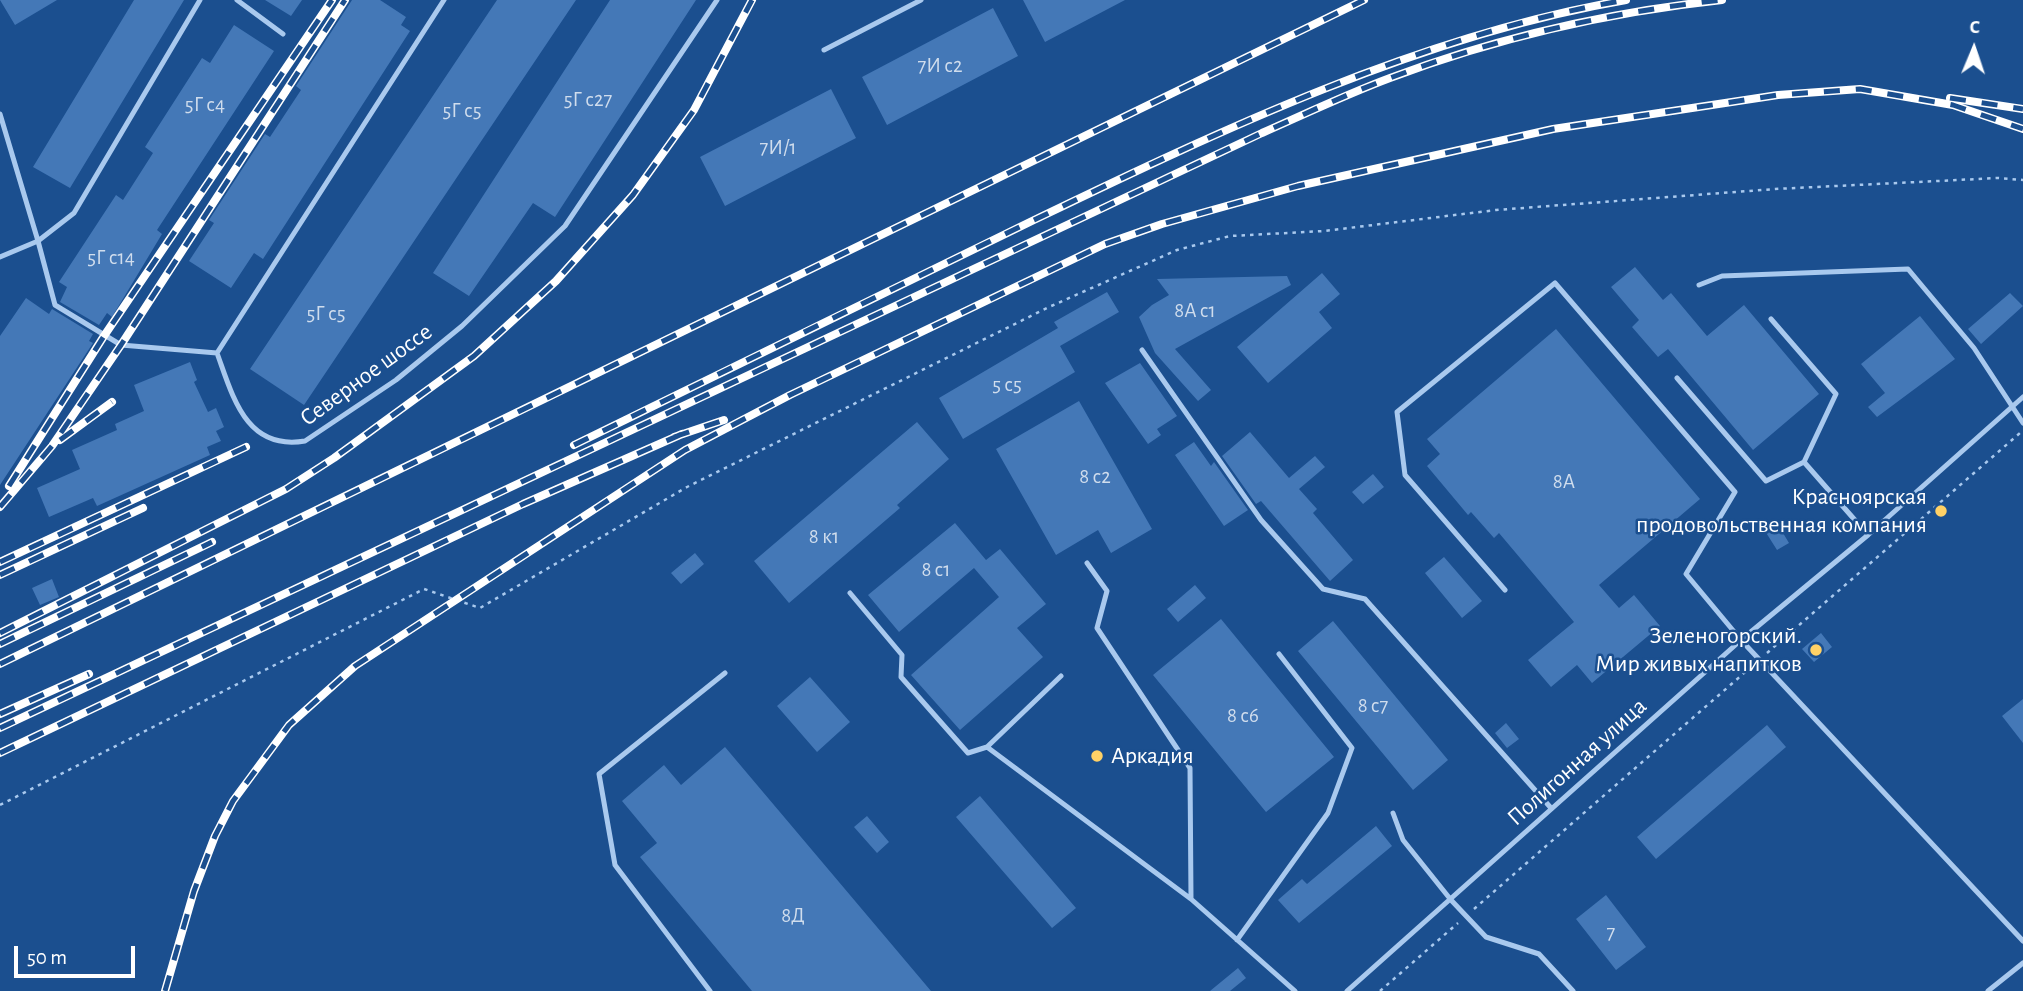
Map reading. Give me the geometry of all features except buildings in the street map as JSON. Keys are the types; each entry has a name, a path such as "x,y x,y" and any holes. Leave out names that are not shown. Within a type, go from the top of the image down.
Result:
{"lane":[{"path":"0,257 38,241 74,213 200,0"},
{"path":"237,0 283,34"},
{"path":"0,114 55,305 121,345 218,352 444,0"},
{"name":"Северное шоссе","path":"218,352 233,399 251,427 288,444 305,441 396,380 462,326 565,226 718,0"},
{"path":"824,50 920,0"},
{"path":"1699,285 1721,276 1908,270 1974,348 2023,423"},
{"path":"1505,590 1405,475 1397,412 1555,283 1735,492 1686,574 1741,640 2023,941"},
{"path":"1677,378 1766,481 1804,462 1836,394 1771,318"},
{"path":"1142,350 1261,520 1323,589 1365,599 1551,808"},
{"name":"Полигонная улица","path":"1347,991 1741,640 1868,535 2023,397"},
{"path":"1804,462 1868,535"},
{"path":"1087,563 1107,591 1097,628 1190,768 1191,899"},
{"path":"850,593 902,655 901,677 968,753 987,747 1061,676"},
{"path":"1237,940 1328,813 1352,748 1279,654"},
{"path":"710,991 615,865 599,774 725,673"},
{"path":"987,747 1191,899 1296,991"},
{"path":"1393,813 1403,840 1451,900 1486,937 1539,954 1573,991"},
{"path":"1988,991 2023,963"}],"path":[{"path":"0,805 424,589 480,607 687,487 1049,307 1177,250 1230,236 1324,231 1510,209 1775,189 1998,178 2023,180"},
{"path":"1380,991 2023,431"}],"railway":[{"path":"9,486 104,336 332,0"},
{"path":"0,507 52,446 121,345 345,0"},
{"path":"0,633 286,489 334,458 474,356 556,281 633,195 694,110 752,0"},
{"path":"0,664 1364,0"},
{"path":"574,445 1034,220 1249,120 1323,89 1473,36 1626,0"},
{"path":"0,728 1262,133 1358,91 1430,64 1554,28 1722,0"},
{"path":"165,991 194,891 215,836 233,801 289,725 355,666 685,450 790,395 1105,244 1162,224 1298,186 1553,129 1778,95 1860,89 1953,105 2023,129"},
{"path":"1950,98 2023,109"},
{"path":"60,440 112,402"},
{"path":"674,437 724,420"},
{"path":"0,753 523,504 682,434"},
{"path":"0,562 246,447"},
{"path":"0,575 143,508"},
{"path":"0,644 212,542"},
{"path":"0,714 89,674"}],"place":[{"name":"Красноярская продовольственная компания","path":"1941,511"},
{"name":"Зеленогорский. Мир живых напитков","path":"1816,650"},
{"name":"Аркадия","path":"1097,756"}]}
